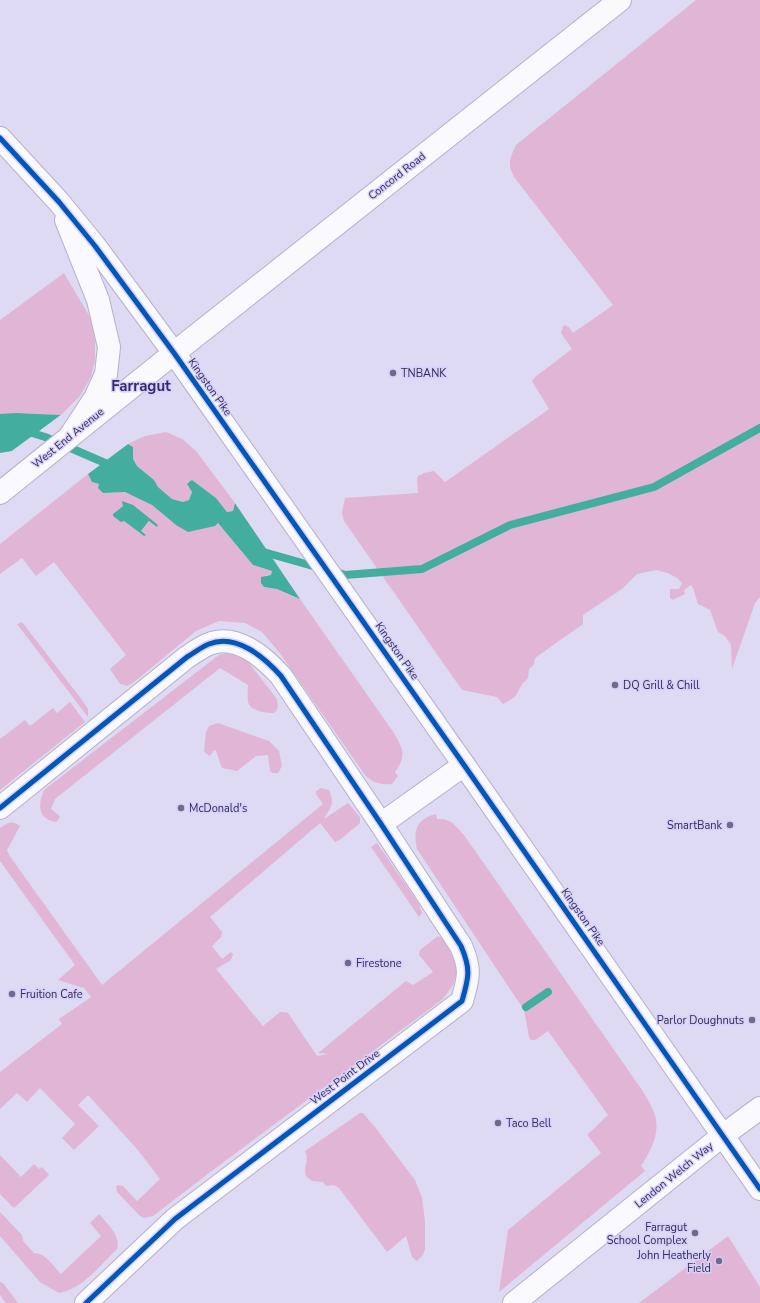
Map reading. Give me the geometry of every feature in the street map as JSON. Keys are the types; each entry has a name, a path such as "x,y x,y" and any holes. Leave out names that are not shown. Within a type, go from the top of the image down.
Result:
{"street":[{"name":"Concord Road","path":"174,353 620,0"},
{"name":"Kingston Pike","path":"0,138 59,202 95,246 174,353 760,1189"},
{"path":"59,202 98,300 108,347 106,374 95,398 75,431"},
{"name":"West End Avenue","path":"0,493 75,431 174,353"},
{"name":"West Point Drive","path":"0,808 187,657 209,644 223,641 245,646 266,660 281,676 461,946 467,961 469,977 462,1001 175,1219 86,1303"},
{"path":"381,824 464,765"},
{"name":"Lendon Welch Way","path":"514,1303 722,1136 760,1108"}],"shaded area":[{"path":"696,0 760,0 760,597 755,603 732,669 731,645 725,636 718,632 710,610 698,604 691,585 684,590 685,594 673,600 670,598 670,589 679,589 682,583 677,578 668,573 656,570 637,574 622,589 583,615 583,624 535,658 534,664 529,669 528,678 522,684 515,697 503,704 497,697 462,690 344,521 342,513 345,498 418,493 418,476 434,471 445,482 549,409 532,381 535,377 572,349 561,333 563,326 565,325 569,327 573,333 613,305 514,177 510,164 512,154 516,145"},
{"path":"64,273 91,319 95,341 95,360 91,377 80,396 61,415 16,413 0,446 0,320"},
{"path":"16,413 61,415 12,451 0,453 0,414"},
{"path":"166,432 182,439 196,451 235,503 233,511 227,512 216,498 192,480 188,482 188,486 192,492 189,500 183,502 172,499 158,487 154,480 137,466 133,459 133,447 128,444 145,436"},
{"path":"128,444 133,447 133,459 137,466 154,480 158,487 172,499 183,502 189,500 192,492 187,484 192,480 216,498 227,512 233,511 235,503 300,599 277,589 264,587 261,583 261,577 271,575 272,571 253,565 218,523 215,526 188,532 176,525 152,505 125,492 103,493 98,488 99,484 92,482 88,474"},
{"path":"88,474 92,482 99,484 103,493 125,492 152,505 176,525 217,522 253,565 272,571 271,575 266,575 264,587 277,589 300,599 394,733 402,752 401,761 395,772 398,776 392,784 384,784 374,782 365,775 279,652 262,632 245,623 219,621 196,631 134,682 127,686 120,684 110,669 126,655 54,562 36,576 22,558 0,574 0,544","holes":["123,506 158,525 157,527 150,521 141,531 144,536 124,521 113,516 113,514"]},
{"path":"122,501 133,505 158,525 157,527 149,521 141,531 146,535 144,536 124,521 121,522 113,516 113,514 123,506"},
{"path":"22,622 82,700 88,709 88,717 17,624"},
{"path":"231,652 245,658 277,699 278,705 274,713 262,712 251,707 248,701 248,685 220,668 55,799 51,809 60,816 56,822 45,818 42,814 40,805 44,790 219,655"},
{"path":"70,702 85,722 0,790 0,739 25,720 30,726 53,708 57,713"},
{"path":"218,723 269,741 279,751 282,766 278,773 272,773 270,771 268,755 256,756 237,771 222,768 216,751 214,750 210,756 204,752 206,732 209,726"},
{"path":"321,788 329,790 332,799 330,808 324,819 348,803 360,817 360,823 341,839 335,842 320,823 210,917 222,932 221,937 212,946 222,959 231,952 233,954 231,960 216,969 263,1026 280,1012 288,1013 317,1056 328,1054 318,1053 406,981 413,985 433,972 419,955 420,950 438,936 442,938 456,961 457,972 453,985 443,999 153,1216 144,1218 139,1215 117,1192 116,1187 118,1185 123,1186 137,1201 160,1179 137,1149 88,1095 78,1105 99,1126 74,1150 62,1138 75,1124 40,1088 27,1102 17,1093 0,1109 0,1072 62,1024 59,1019 91,997 84,988 58,980 75,965 0,861 0,828 10,822 20,826 7,850 9,855 102,985 323,804 316,794 316,791"},
{"path":"436,814 437,819 449,821 464,835 642,1090 656,1117 656,1132 652,1146 641,1166 645,1171 499,1292 508,1230 601,1153 588,1134 608,1115 548,1031 535,1040 531,1040 529,1037 524,1010 417,849 415,837 420,823 429,816"},
{"path":"377,843 419,904 422,913 419,917 371,847"},
{"path":"360,1113 363,1113 374,1126 415,1180 422,1198 425,1221 425,1249 423,1255 417,1261 412,1257 406,1236 387,1252 339,1188 334,1185 326,1186 323,1182 312,1181 306,1176 305,1169 307,1158 305,1151"},
{"path":"0,1155 21,1177 34,1164 39,1169 42,1167 49,1175 14,1208 0,1194"},
{"path":"0,1212 22,1235 23,1241 34,1253 42,1255 46,1258 61,1274 101,1236 90,1223 99,1214 115,1234 118,1244 117,1249 91,1276 76,1287 59,1293 40,1282 0,1236"},
{"name":"John Heatherly Field","path":"728,1236 760,1287 760,1303 639,1303"},
{"path":"0,1282 3,1283 18,1303 6,1303 0,1295"}],"pier":[{"path":"61,415 62,417 14,452 12,451"},
{"path":"127,442 130,442 86,475 87,472"},
{"path":"235,503 237,503 300,595"}],"waterway":[{"path":"333,571 345,575 422,569 510,525 654,487 760,428"},
{"path":"26,431 45,437 112,466"},
{"path":"260,551 320,568"},
{"path":"526,1007 548,992"}],"cycle path":[{"path":"0,138 59,202 95,246 174,353 760,1189"},
{"path":"0,808 200,648 219,641 239,644 266,661 281,676 461,946 468,967 466,986 462,1001 175,1219 86,1303"}],"place":[{"name":"TNBANK","path":"393,373"},
{"name":"DQ Grill & Chill","path":"615,685"},
{"name":"McDonald's","path":"181,808"},
{"name":"SmartBank","path":"730,825"},
{"name":"Firestone","path":"348,963"},
{"name":"Fruition Cafe","path":"12,994"},
{"name":"Parlor Doughnuts","path":"752,1020"},
{"name":"Taco Bell","path":"498,1123"},
{"name":"Farragut School Complex","path":"695,1233"},
{"name":"John Heatherly Field","path":"719,1261"}],"district":[{"name":"Farragut","path":"141,386"}]}
